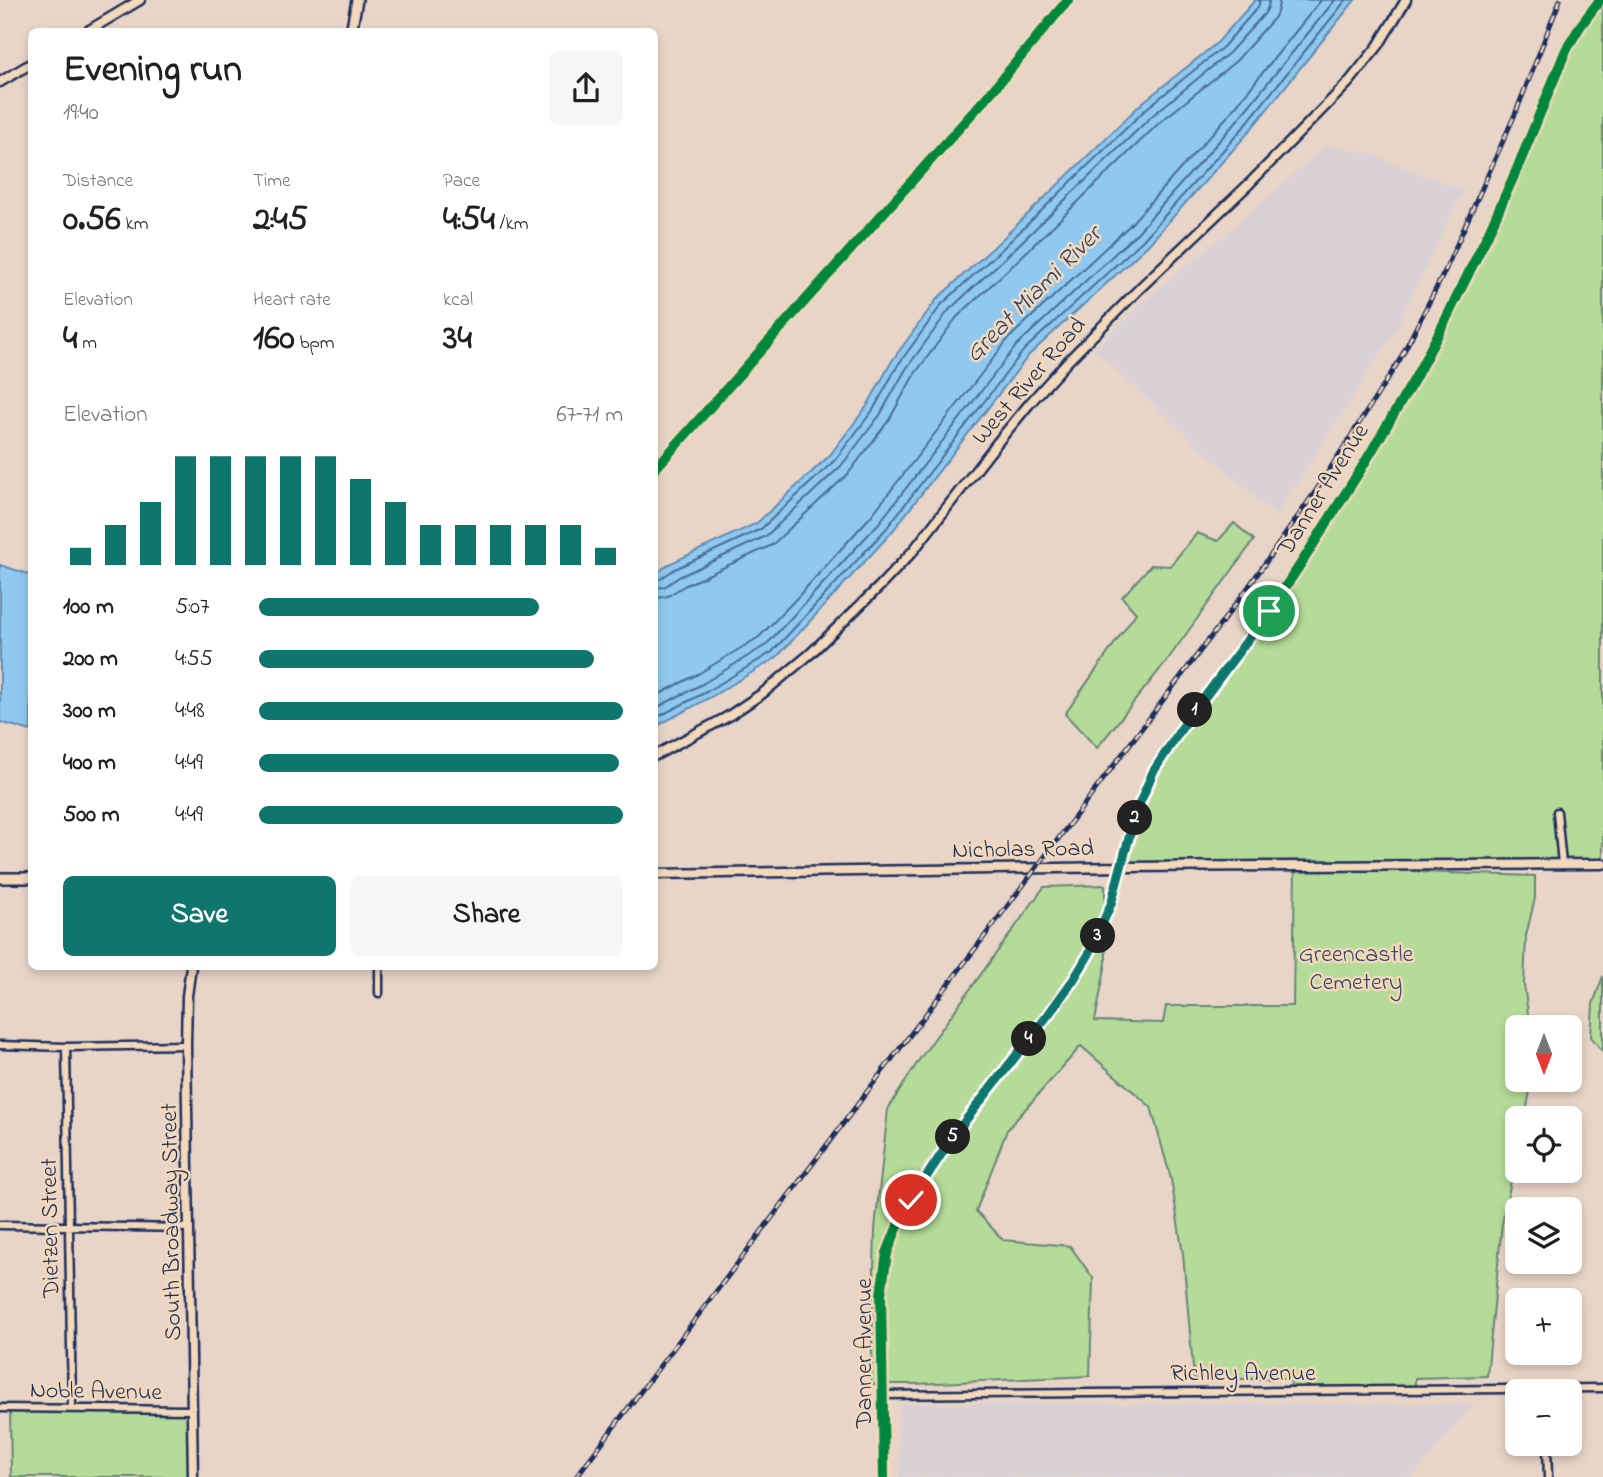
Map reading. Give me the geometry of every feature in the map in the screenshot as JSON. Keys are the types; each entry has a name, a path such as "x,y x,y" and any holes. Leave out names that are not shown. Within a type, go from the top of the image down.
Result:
{"main road":[{"path":"353,28 358,0"},
{"path":"0,878 28,878"}],"street":[{"path":"93,28 139,0"},
{"name":"West River Road","path":"658,754 727,717 763,693 810,654 887,578 913,551 997,443 1067,362 1349,82 1378,46 1406,0"},
{"name":"Danner Avenue","path":"884,1477 881,1294 885,1263 894,1233 911,1200 954,1135 1048,1015 1089,954 1111,904 1136,812 1160,760 1302,562 1414,380 1488,234 1566,50 1580,25 1600,0"},
{"path":"0,82 28,65"},
{"path":"1557,811 1562,864"},
{"name":"Nicholas Road","path":"658,874 1603,864"},
{"name":"South Broadway Street","path":"191,970 186,1045 192,1477"},
{"path":"379,970 379,993"},
{"path":"0,1045 186,1045"},
{"name":"Dietzen Street","path":"66,1047 72,1408"},
{"path":"0,1226 189,1228"},
{"name":"Richley Avenue","path":"1582,1389 1603,1388"},
{"name":"Richley Avenue","path":"883,1395 1505,1390"},
{"name":"Noble Avenue","path":"0,1408 192,1410"},
{"path":"1547,1456 1548,1477"}],"shaded area":[{"path":"1326,145 1372,154 1463,191 1394,333 1276,516 1093,350 1154,292 1224,235"},
{"path":"900,1404 1474,1404 1413,1477 899,1477"}],"green space":[{"name":"Greencastle Cemetery","path":"1603,0 1603,864 1419,866 1419,872 1535,876 1535,898 1526,936 1524,985 1528,1015 1505,1015 1505,1092 1530,1092 1527,1106 1505,1106 1505,1183 1511,1183 1508,1197 1505,1197 1487,1376 1415,1378 1415,1389 1292,1391 1290,1379 1194,1379 1183,1254 1171,1179 1151,1107 1081,1046 1007,1130 976,1211 1003,1240 1070,1246 1093,1278 1090,1376 871,1384 875,1229 888,1109 919,1060 1044,887 1105,885 1106,963 1095,1021 1163,1023 1166,1006 1293,1006 1295,866 1122,867 1136,812 1153,772 1269,611 1414,380 1488,234 1560,62"},
{"path":"1234,523 1254,540 1166,662 1097,748 1065,714 1136,613 1122,597 1151,565 1170,566 1197,533 1218,541"},
{"path":"1603,976 1603,1052 1591,1037 1593,1004"},
{"path":"10,1408 192,1410 193,1477 11,1477"}],"water":[{"name":"Great Miami River","path":"1255,0 1355,0 1247,134 1148,245 1029,355 891,533 776,658 658,725 658,572 671,563 757,523 830,455 867,406 892,361 937,299 1142,103 1218,42"},
{"path":"0,565 28,574 28,730 0,722"}],"railway":[{"path":"576,1477 1247,589 1315,492 1399,361 1444,273 1516,112 1560,0"}],"cycle path":[{"path":"658,466 993,90 1068,0"},
{"path":"884,1477 881,1294 887,1253 899,1223 934,1163 1048,1015 1089,954 1112,904 1136,812 1153,772 1302,562 1414,380 1488,234 1566,50 1600,0"}],"route":[{"path":"911,1200 954,1135 1074,979 1101,931 1136,812 1153,772 1181,729 1269,611"}]}
